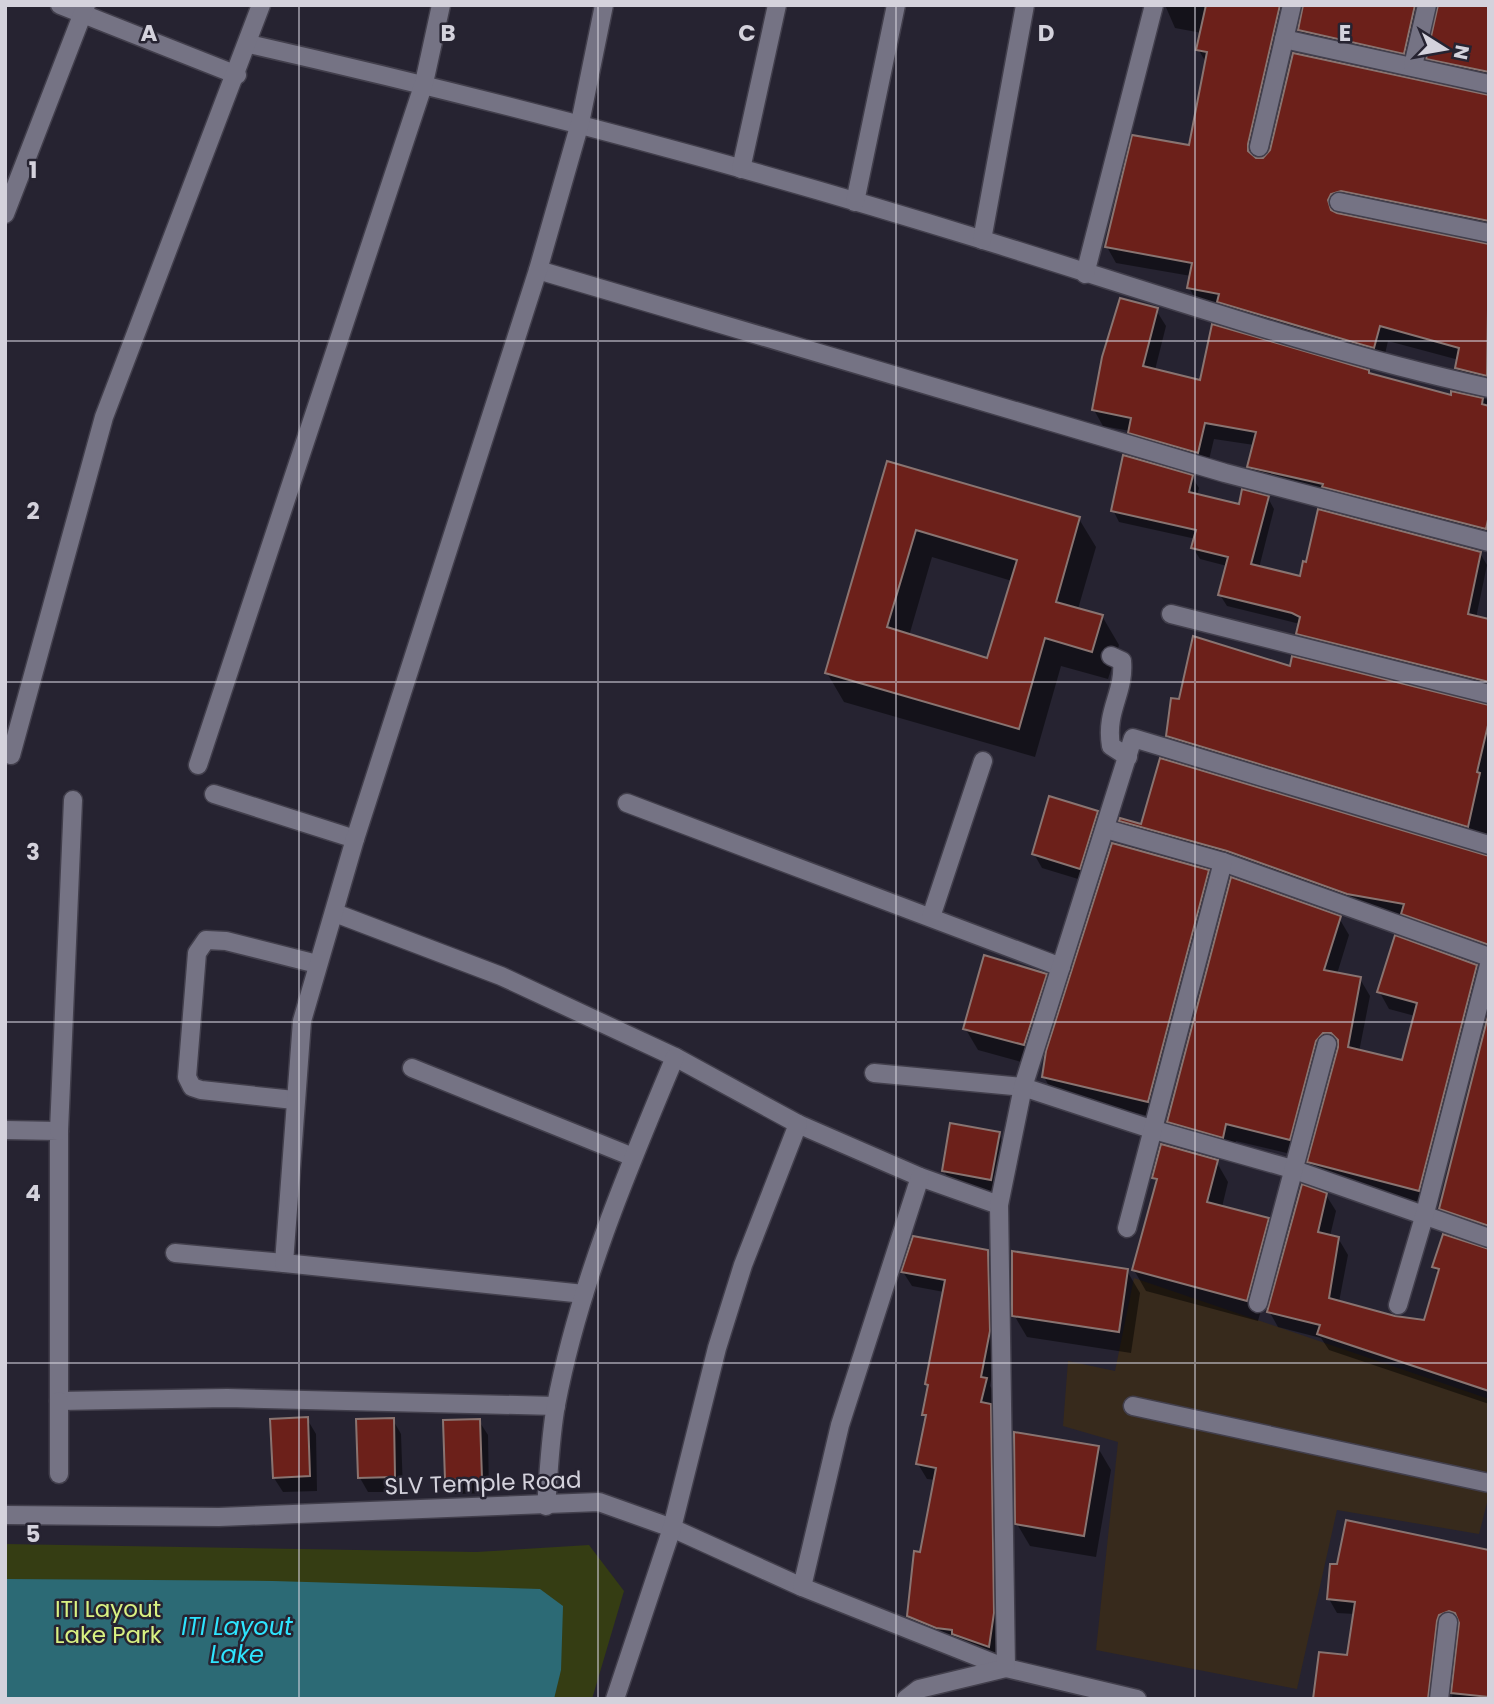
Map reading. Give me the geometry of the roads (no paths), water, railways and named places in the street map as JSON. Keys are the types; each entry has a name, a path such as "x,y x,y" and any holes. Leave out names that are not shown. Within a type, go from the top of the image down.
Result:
{"street":[{"path":"60,5 85,10 237,75"},
{"path":"11,755 104,417 237,75 261,5"},
{"path":"198,765 424,83 441,5"},
{"path":"284,1263 294,1100 302,1021 355,839 538,270 580,123 604,5"},
{"path":"741,169 778,5"},
{"path":"855,202 896,5"},
{"path":"982,240 1025,5"},
{"path":"1085,274 1154,5"},
{"path":"1259,147 1292,5"},
{"path":"1413,66 1427,5"},
{"path":"5,214 85,10"},
{"path":"1284,39 1489,84"},
{"path":"248,44 424,83 580,123 982,240 1224,317 1489,388"},
{"path":"1339,202 1489,233"},
{"path":"538,270 1212,470 1489,542"},
{"path":"1171,614 1489,694"},
{"path":"1111,656 1122,661 1123,673 1109,719 1111,746 1128,757"},
{"path":"906,1699 919,1689 1006,1668 999,1205 1023,1087 1133,738 1489,845"},
{"path":"931,917 983,761"},
{"path":"214,794 355,839"},
{"path":"59,1474 59,1131 73,800"},
{"path":"628,803 1061,967"},
{"path":"1106,829 1223,862 1489,957"},
{"path":"1127,1228 1223,862"},
{"path":"335,913 501,976 675,1057 798,1124 920,1177 999,1205"},
{"path":"294,1100 192,1087 187,1077 197,953 206,940 226,942 317,964"},
{"path":"1398,1305 1424,1216 1489,965"},
{"path":"1258,1303 1327,1044"},
{"path":"546,1506 556,1406 584,1294 633,1157 675,1057"},
{"path":"412,1068 633,1157"},
{"path":"874,1073 1023,1087 1151,1129 1292,1169 1489,1238"},
{"path":"615,1699 672,1528 717,1348 739,1277 798,1124"},
{"path":"5,1130 59,1131"},
{"path":"802,1587 840,1424 920,1177"},
{"path":"175,1253 584,1294"},
{"path":"59,1401 227,1398 556,1406"},
{"path":"1133,1406 1489,1483"},
{"name":"SLV Temple Road","path":"5,1515 219,1517 599,1502 672,1528 802,1587 1006,1668 1127,1697"},
{"path":"1439,1699 1448,1622"}],"water":[{"name":"ITI Layout Lake","path":"5,1579 273,1581 540,1589 563,1606 561,1670 554,1699 5,1699"}],"park label":[{"name":"ITI Layout Lake Park","path":"108,1622"}]}
